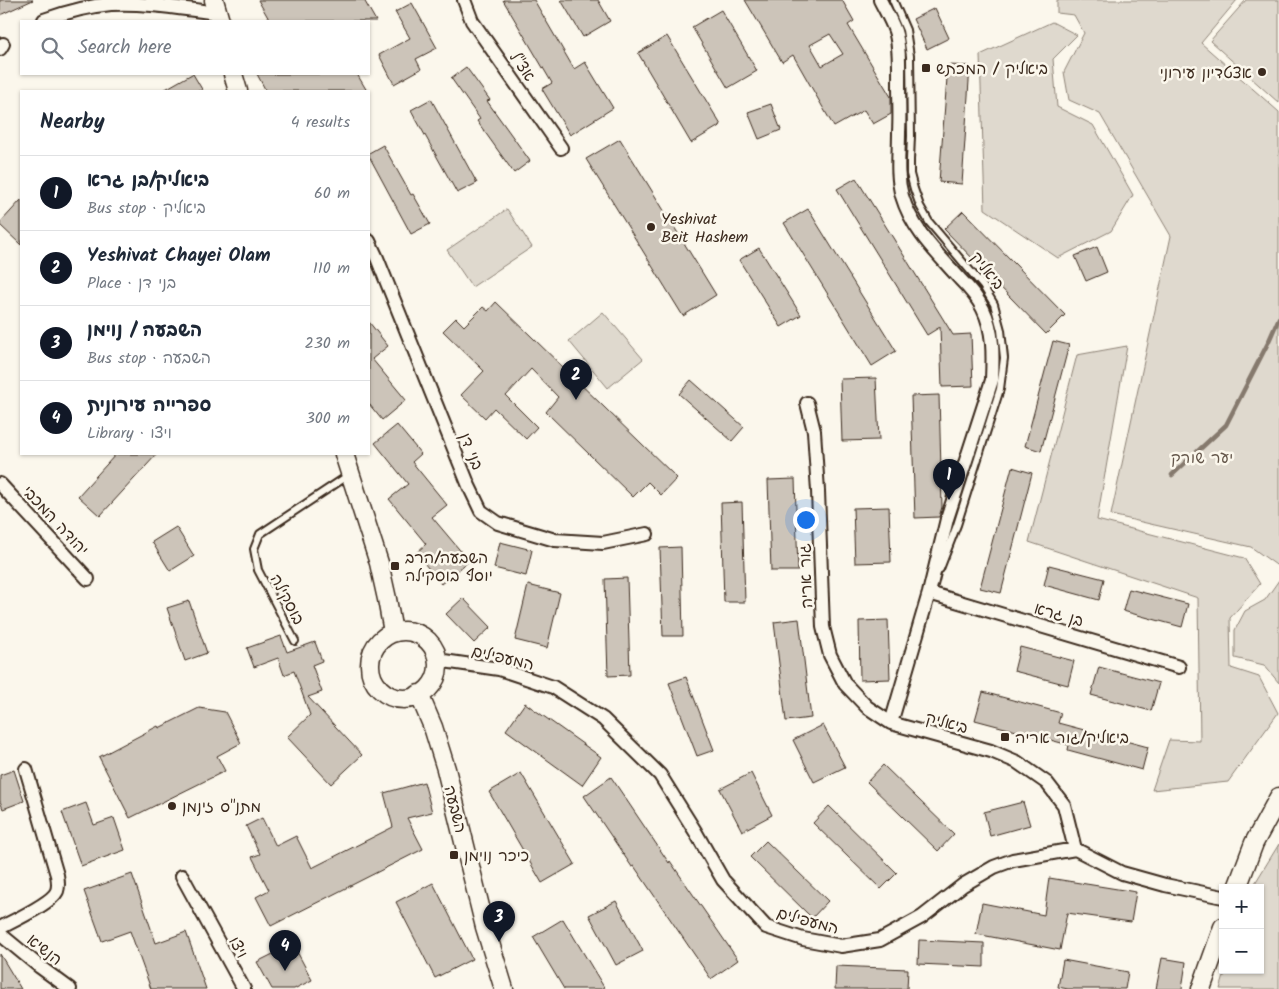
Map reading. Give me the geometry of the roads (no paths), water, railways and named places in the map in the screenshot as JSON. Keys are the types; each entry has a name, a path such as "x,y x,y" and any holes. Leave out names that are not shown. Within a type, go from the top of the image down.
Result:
{"main road":[{"path":"234,75 238,90"},
{"path":"344,455 379,563 393,632"},
{"path":"410,631 425,638 435,652 437,660 437,668 432,683 426,690 411,697 394,697 386,694 371,674 371,656 374,648 393,632 410,631"},
{"name":"השבעה","path":"419,694 433,726 446,769 486,927 504,989"},
{"path":"1239,884 1254,843 1279,796"},
{"path":"1254,843 1279,812"},
{"name":"השבעה","path":"486,927 488,965 493,989"},
{"path":"1201,989 1222,929"}],"street":[{"name":"אצ\"ל","path":"464,0 472,21 561,148"},
{"name":"ביאליק","path":"880,0 890,19 898,48 898,167 903,197 909,215 918,230 973,293 983,309 989,324 993,360 992,380 948,520 930,594 891,723 991,750 1017,762 1047,783 1064,805 1075,849"},
{"path":"44,20 69,11 111,4 217,11"},
{"name":"בני דן","path":"370,243 469,486 481,511 498,523 555,540 603,542 648,534"},
{"name":"גור אריה","path":"807,403 814,431 823,627 830,655 845,684 867,707 891,723"},
{"name":"יהודה המכבי","path":"0,484 88,579"},
{"name":"בן גרא","path":"930,594 1179,667"},
{"name":"המעפילים","path":"437,660 499,669 553,686 603,719 660,775 723,880 766,927 803,939 841,946 880,940 922,917 963,885 994,867 1012,860 1075,849"},
{"path":"0,928 50,900 57,892 59,884 26,769"},
{"path":"1075,849 1122,874 1219,896"},
{"name":"ויצו","path":"182,876 244,989"},
{"name":"הנשיא","path":"0,934 70,989"}],"lane":[{"name":"ביאליק","path":"893,0 906,30 910,56 910,174 914,189 920,206 929,222 983,286 994,304 1001,330 1004,358 1000,389 957,525 930,594"},
{"name":"בוסקילה","path":"295,641 258,570 254,549 260,534 350,474"}],"waterway":[{"path":"1172,475 1226,425 1279,318"}],"place":[{"name":"ביאליק / המכתש","path":"926,68"},
{"name":"אצטדיון עירוני","path":"1262,72"},
{"name":"Yeshivat Beit Hashem","path":"651,227"},
{"name":"Yeshivat Chayei Olam","path":"576,400"},
{"name":"ביאליק/בן גרא","path":"949,500"},
{"name":"השבעה/הרב יוסף בוסקילה","path":"395,566"},
{"name":"ביאליק/גור אריה","path":"1005,737"},
{"name":"מתנ\"ס זינמן","path":"172,806"},
{"name":"כיכר נוימן","path":"454,855"},
{"name":"השבעה / נוימן","path":"499,942"},
{"name":"ספרייה עירונית","path":"285,971"}],"park label":[{"name":"יער שורק","path":"1202,457"}]}
